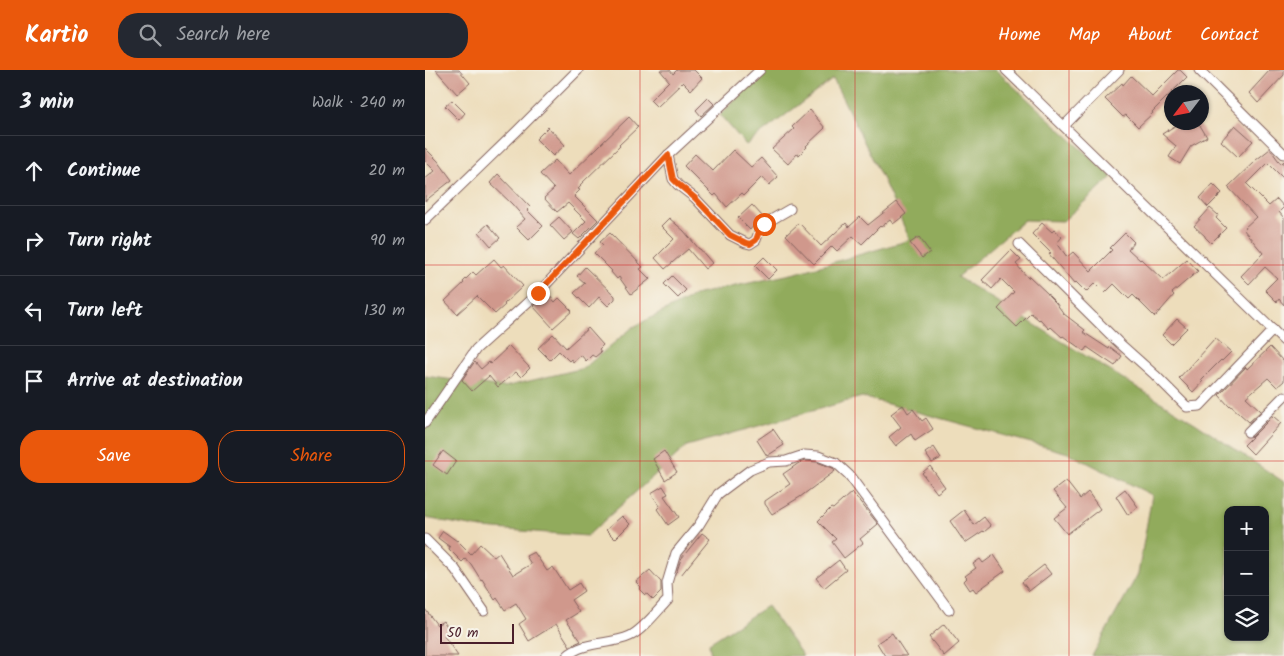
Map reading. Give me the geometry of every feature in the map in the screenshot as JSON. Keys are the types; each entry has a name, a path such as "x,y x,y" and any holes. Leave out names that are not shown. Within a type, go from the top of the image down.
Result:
{"street":[{"path":"425,220 578,70"},
{"path":"425,423 476,349 538,293 668,155 760,70"},
{"path":"1006,70 1284,341"},
{"path":"1064,126 1119,70"},
{"path":"1199,70 1284,154"},
{"path":"668,155 673,179 695,198 730,235 746,243 750,244 756,240 761,226 790,209"},
{"path":"1019,244 1187,407 1201,406 1273,330"},
{"path":"1248,432 1284,396"},
{"path":"567,656 577,648 629,636 637,632 668,600 667,584 676,553 699,525 718,494 750,470 769,462 786,461 804,455 818,456 836,463 849,475 949,610"},
{"path":"425,539 455,569 484,611"}],"green space":[{"path":"766,70 996,70 1112,177 1063,221 1024,220 957,277 1195,423 1284,482 1284,656 1092,656 1138,574 1152,495 1068,453 862,397 687,446 587,536 482,528 425,518 425,376 504,387 584,368 633,327 698,294 796,273 910,240 884,182 833,79 746,145 720,115"},
{"path":"767,606 803,656 711,656 709,643"}],"building":[{"path":"436,70 459,70 470,83 457,94"},
{"path":"660,70 670,70 673,74 677,70 694,70 702,78 691,90 683,82 657,107 650,100 669,81"},
{"path":"1178,70 1187,77 1179,85 1164,85 1164,100 1138,127 1126,115 1123,117 1105,99 1131,76 1152,96"},
{"path":"1270,70 1284,70 1284,75 1258,103 1249,93"},
{"path":"708,98 714,104 701,116 696,110"},
{"path":"452,100 465,113 459,120 445,106"},
{"path":"810,110 825,128 788,164 772,149 794,129 792,127"},
{"path":"629,117 638,127 580,185 578,189 580,190 574,196 598,220 579,239 573,234 586,221 568,203 557,212 544,198 554,189 540,174 555,160 569,175"},
{"path":"1235,125 1253,141 1238,157 1221,141"},
{"path":"548,127 565,145 553,156 536,139"},
{"path":"1168,130 1203,130 1207,137 1191,146 1180,164 1169,157 1176,146 1162,134"},
{"path":"425,148 438,161 452,180 425,201 425,179 435,171 425,161"},
{"path":"1270,149 1281,164 1284,161 1284,179 1268,163 1247,184 1269,206 1277,199 1284,207 1279,212 1284,218 1284,305 1279,299 1277,302 1265,290 1277,278 1265,267 1249,284 1241,276 1263,253 1243,229 1256,217 1228,187"},
{"path":"733,150 751,167 761,158 778,177 769,185 762,177 744,195 742,193 727,207 716,194 714,196 684,166 695,154 713,171"},
{"path":"498,174 530,207 527,210 543,226 529,240 516,227 525,219 490,183"},
{"path":"1213,184 1222,193 1208,207 1200,198"},
{"path":"897,202 906,214 893,224 890,220 880,226 862,244 853,236 837,251 832,246 814,264 786,235 799,223 821,246 846,223 849,227 860,217 868,225"},
{"path":"752,205 763,217 750,230 738,218"},
{"path":"1210,208 1218,215 1216,218 1226,228 1211,243 1194,226"},
{"path":"559,217 573,232 564,240 550,225"},
{"path":"669,218 684,231 712,263 705,269 688,249 665,269 655,258 674,239 661,226"},
{"path":"1042,223 1052,232 1054,230 1062,237 1057,243 1067,257 1073,252 1091,271 1112,250 1110,248 1125,233 1134,242 1128,249 1163,280 1187,259 1198,271 1172,293 1174,295 1155,317 1133,295 1129,299 1114,284 1105,293 1095,283 1086,292 1076,282 1074,284 1049,254 1051,253 1032,234"},
{"path":"488,224 500,238 491,246 479,232"},
{"path":"610,233 643,267 640,269 650,279 631,294 619,277 617,279 612,271 594,253 603,245 600,242"},
{"path":"919,237 930,252 922,258 910,243"},
{"path":"1011,250 1021,260 1016,264 1028,278 1029,276 1048,294 1064,314 1085,330 1083,332 1122,356 1115,366 1087,347 1084,351 1062,337 1051,327 1049,329 1031,313 1017,327 998,309 1014,292 1001,279 992,289 982,280"},
{"path":"764,257 777,270 768,279 755,266"},
{"path":"494,259 501,267 504,265 523,286 495,314 477,296 457,314 445,301 473,272 476,275"},
{"path":"585,267 615,296 615,299 608,306 599,297 589,308 574,293 585,283 577,276"},
{"path":"672,276 686,290 678,298 664,284"},
{"path":"547,293 555,302 559,298 572,311 553,328 533,306"},
{"path":"1177,319 1187,328 1171,344 1162,335"},
{"path":"588,328 603,345 599,349 601,352 595,357 592,355 586,361 581,355 573,362 571,359 569,361 559,351 550,360 538,348 553,334 566,348"},
{"path":"1215,338 1231,352 1201,380 1203,381 1193,392 1179,378"},
{"path":"509,346 530,368 521,377 516,372 498,387 489,376 472,391 462,380 473,364 475,362 481,369 489,362 490,364"},
{"path":"1270,347 1284,362 1284,381 1277,387 1268,378 1246,397 1261,411 1249,422 1219,395 1246,367 1247,369"},
{"path":"903,405 908,413 913,409 922,421 926,418 933,429 915,441 911,434 896,446 889,437 901,427 891,414"},
{"path":"1273,416 1281,423 1253,454 1244,445"},
{"path":"773,429 784,445 767,456 757,440"},
{"path":"934,447 941,458 932,463 925,453"},
{"path":"443,451 456,461 447,475 433,465"},
{"path":"664,451 677,472 665,480 653,459"},
{"path":"805,461 817,462 833,468 835,471 800,497 772,514 765,501 790,484 783,474"},
{"path":"930,466 945,487 937,493 922,473"},
{"path":"1066,481 1080,499 1088,492 1100,509 1067,534 1054,518 1067,508 1053,491"},
{"path":"663,486 668,494 664,496 679,517 668,525 657,509 660,506 651,493"},
{"path":"1125,489 1138,507 1128,515 1116,496"},
{"path":"852,492 878,524 860,539 863,543 844,558 832,542 836,539 818,521"},
{"path":"964,510 974,525 984,517 991,526 965,543 950,521"},
{"path":"622,516 630,524 615,539 606,530"},
{"path":"443,531 457,540 471,554 480,544 494,557 499,553 513,575 531,564 526,556 534,552 547,571 553,567 568,590 579,583 584,591 571,600 579,612 566,620 581,641 570,646 556,624 529,641 519,624 526,619 516,603 505,610 497,598 495,600 471,564 465,559 462,562 449,549 450,547 438,538"},
{"path":"702,533 710,539 681,575 677,571 681,559"},
{"path":"994,555 1005,571 976,592 973,588 970,590 964,581 967,578 965,576 976,568 973,564 980,559 983,563"},
{"path":"839,560 846,570 824,588 816,578"},
{"path":"1044,565 1051,574 1029,591 1022,582"},
{"path":"650,570 661,582 661,592 653,600 639,589 641,587 636,582"},
{"path":"425,609 437,625 443,621 451,631 444,636 458,656 425,656"},
{"path":"944,624 959,643 944,656 929,637"},
{"path":"892,633 907,656 885,656 877,643"}],"route":[{"path":"538,293 668,155 673,179 695,198 730,235 750,244 756,240 761,226 764,224"}]}
